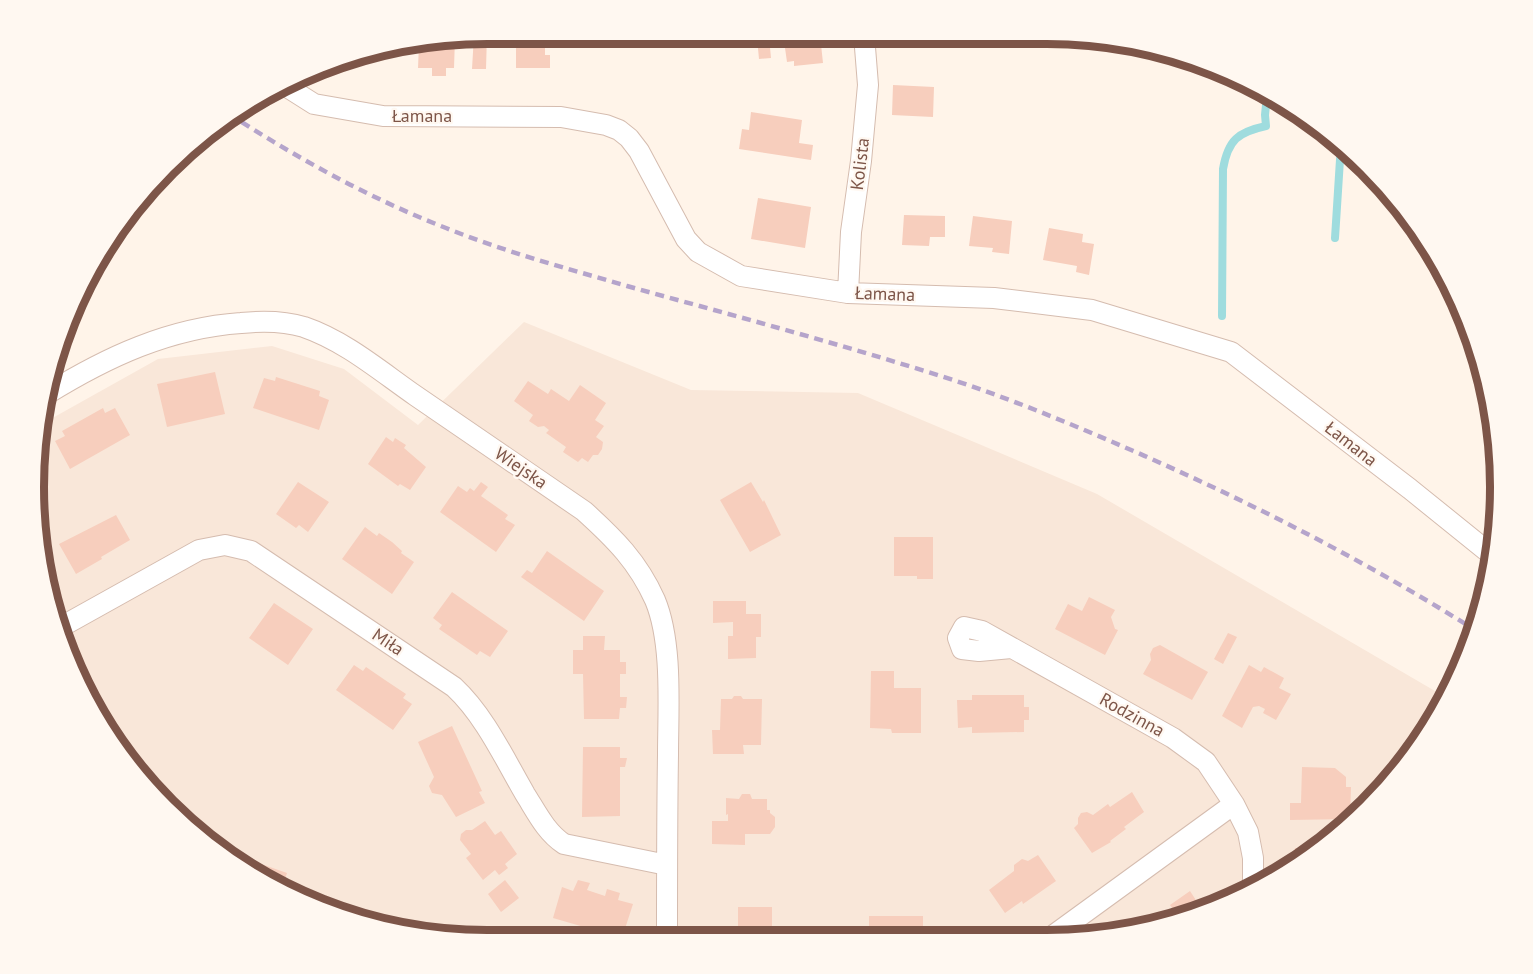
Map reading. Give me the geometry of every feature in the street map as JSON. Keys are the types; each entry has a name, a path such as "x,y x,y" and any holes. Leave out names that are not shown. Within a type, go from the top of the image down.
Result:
{"street":[{"name":"Kolista","path":"848,293 851,232 861,161 867,85 865,44"},
{"name":"Łamana","path":"291,89 314,104 383,116 561,117 606,125 619,130 639,151 686,239 698,252 741,276 848,293 994,298 1092,310 1231,352 1410,489 1485,550"},
{"name":"Wiejska","path":"55,389 127,350 171,335 225,324 256,322 285,323 303,327 347,348 584,511 614,537 630,556 646,582 660,614 665,642 668,691 667,930"},
{"name":"Miła","path":"65,624 199,550 225,545 251,551 454,687 476,712 542,822 556,838 564,844 667,865"},
{"name":"Rodzinna","path":"1011,648 1173,738 1206,762 1234,804 1248,832 1253,858 1253,879"},
{"path":"1061,930 1234,804"}],"shaded area":[{"path":"524,322 691,390 858,393 1097,494 1439,693 1398,757 1360,801 1316,839 1268,871 1216,897 1133,922 1075,930 458,930 400,922 372,915 317,897 265,871 241,856 217,839 173,801 135,757 103,709 89,683 67,630 47,545 44,516 44,458 49,420 158,359 272,346 344,369 418,425"}],"building":[{"path":"455,44 454,68 446,68 446,76 432,76 432,68 418,68 419,49"},
{"path":"473,44 487,44 486,69 472,69"},
{"path":"516,44 545,44 545,55 550,55 550,68 516,68"},
{"path":"758,44 770,44 771,58 759,59"},
{"path":"792,44 821,44 823,63 794,66 794,61 787,62 785,48 792,48"},
{"path":"893,85 934,87 933,117 892,115"},
{"path":"751,112 802,120 799,143 813,145 811,160 739,149 742,129 749,130"},
{"path":"758,198 811,207 805,248 751,239"},
{"path":"904,215 945,216 945,237 930,237 929,246 902,245"},
{"path":"973,216 1012,221 1009,254 992,252 993,248 969,246"},
{"path":"1049,228 1083,234 1082,242 1094,244 1089,275 1076,272 1077,266 1043,260"},
{"path":"215,372 225,414 167,427 157,384"},
{"path":"276,377 320,391 319,396 329,400 319,430 253,408 264,378 275,381"},
{"path":"528,381 548,394 551,389 569,401 580,385 606,403 595,420 604,426 596,437 603,442 598,455 593,455 588,462 582,458 578,462 563,452 566,447 546,433 549,430 529,421 533,415 514,401"},
{"path":"103,408 105,413 115,408 130,435 70,469 55,441 65,436 62,431"},
{"path":"386,437 393,442 395,438 406,445 404,448 426,467 410,490 400,484 398,486 368,464"},
{"path":"298,482 329,502 308,532 299,525 296,528 276,514"},
{"path":"481,482 488,487 481,496 508,515 505,519 515,525 496,552 440,512 458,486 467,492 470,488 474,491"},
{"path":"751,482 763,502 764,500 781,535 750,552 720,500"},
{"path":"116,515 130,540 76,574 59,544"},
{"path":"365,527 377,536 379,533 392,542 402,551 401,553 414,562 392,594 342,559"},
{"path":"894,537 933,537 933,579 894,576"},
{"path":"547,551 604,591 584,621 521,577 527,570 532,573"},
{"path":"452,592 508,631 490,657 480,651 477,655 439,629 442,625 433,618"},
{"path":"1089,597 1115,610 1111,617 1115,629 1118,630 1105,655 1055,629 1068,604 1082,611"},
{"path":"713,601 746,601 746,614 761,614 761,637 756,637 756,658 728,659 728,636 733,636 733,622 713,623"},
{"path":"274,603 313,629 288,665 249,638"},
{"path":"1228,633 1237,637 1223,664 1214,659"},
{"path":"583,636 605,636 604,650 620,650 620,662 626,662 626,674 620,674 620,697 627,697 626,708 620,708 619,719 584,719 583,674 573,674 573,650 583,650"},
{"path":"1160,645 1208,672 1192,700 1143,674 1151,660 1150,654 1153,648"},
{"path":"354,665 363,671 366,667 406,694 403,698 412,704 393,730 336,690"},
{"path":"1249,665 1261,672 1264,667 1284,678 1279,688 1291,694 1276,720 1263,713 1265,709 1259,706 1253,707 1242,728 1222,716"},
{"path":"871,671 894,671 894,688 921,688 921,733 892,733 891,729 870,728"},
{"path":"972,695 1024,695 1024,707 1029,707 1029,720 1024,720 1024,732 972,733 972,727 958,728 957,700 972,700"},
{"path":"734,696 741,696 743,699 762,699 761,745 743,745 744,754 713,754 712,730 720,730 721,699 732,699"},
{"path":"452,726 482,791 479,792 485,803 456,817 442,795 432,793 429,786 434,777 418,742"},
{"path":"583,747 620,747 620,758 627,758 625,767 620,767 620,816 582,817"},
{"path":"1302,767 1335,768 1346,777 1346,787 1351,787 1350,809 1339,819 1290,820 1290,803 1301,803"},
{"path":"1132,792 1144,812 1124,827 1126,829 1111,842 1092,853 1074,828 1078,824 1081,813 1087,812 1093,815 1108,804 1110,807"},
{"path":"742,794 750,794 752,799 767,799 767,810 770,810 775,817 775,827 770,834 745,834 745,845 712,844 712,821 728,821 726,798 739,799"},
{"path":"485,821 495,835 501,831 517,854 505,864 508,868 499,875 495,870 483,880 466,858 471,854 460,840 461,834 466,830 472,830"},
{"path":"1295,848 1303,848 1295,854"},
{"path":"1038,855 1056,881 1023,904 1022,901 1005,913 989,890 1014,871 1014,865 1022,859 1028,861"},
{"path":"244,858 287,873 284,881"},
{"path":"505,880 519,898 501,912 488,894"},
{"path":"578,880 590,883 587,890 605,896 607,889 620,893 618,900 633,904 625,930 594,930 553,918 562,887 573,891"},
{"path":"1190,891 1198,904 1173,911 1170,905"},
{"path":"738,907 772,907 772,928 776,930 738,930"},
{"path":"869,916 923,916 923,930 869,930"}],"waterway":[{"path":"1222,316 1223,169 1225,159 1231,144 1236,139 1248,131 1266,126 1266,102"},
{"path":"1335,238 1340,156"}],"railway":[{"path":"238,120 308,162 362,191 468,237 558,266 928,372 1008,399 1060,420 1181,472 1267,513 1393,581 1467,625"}]}
